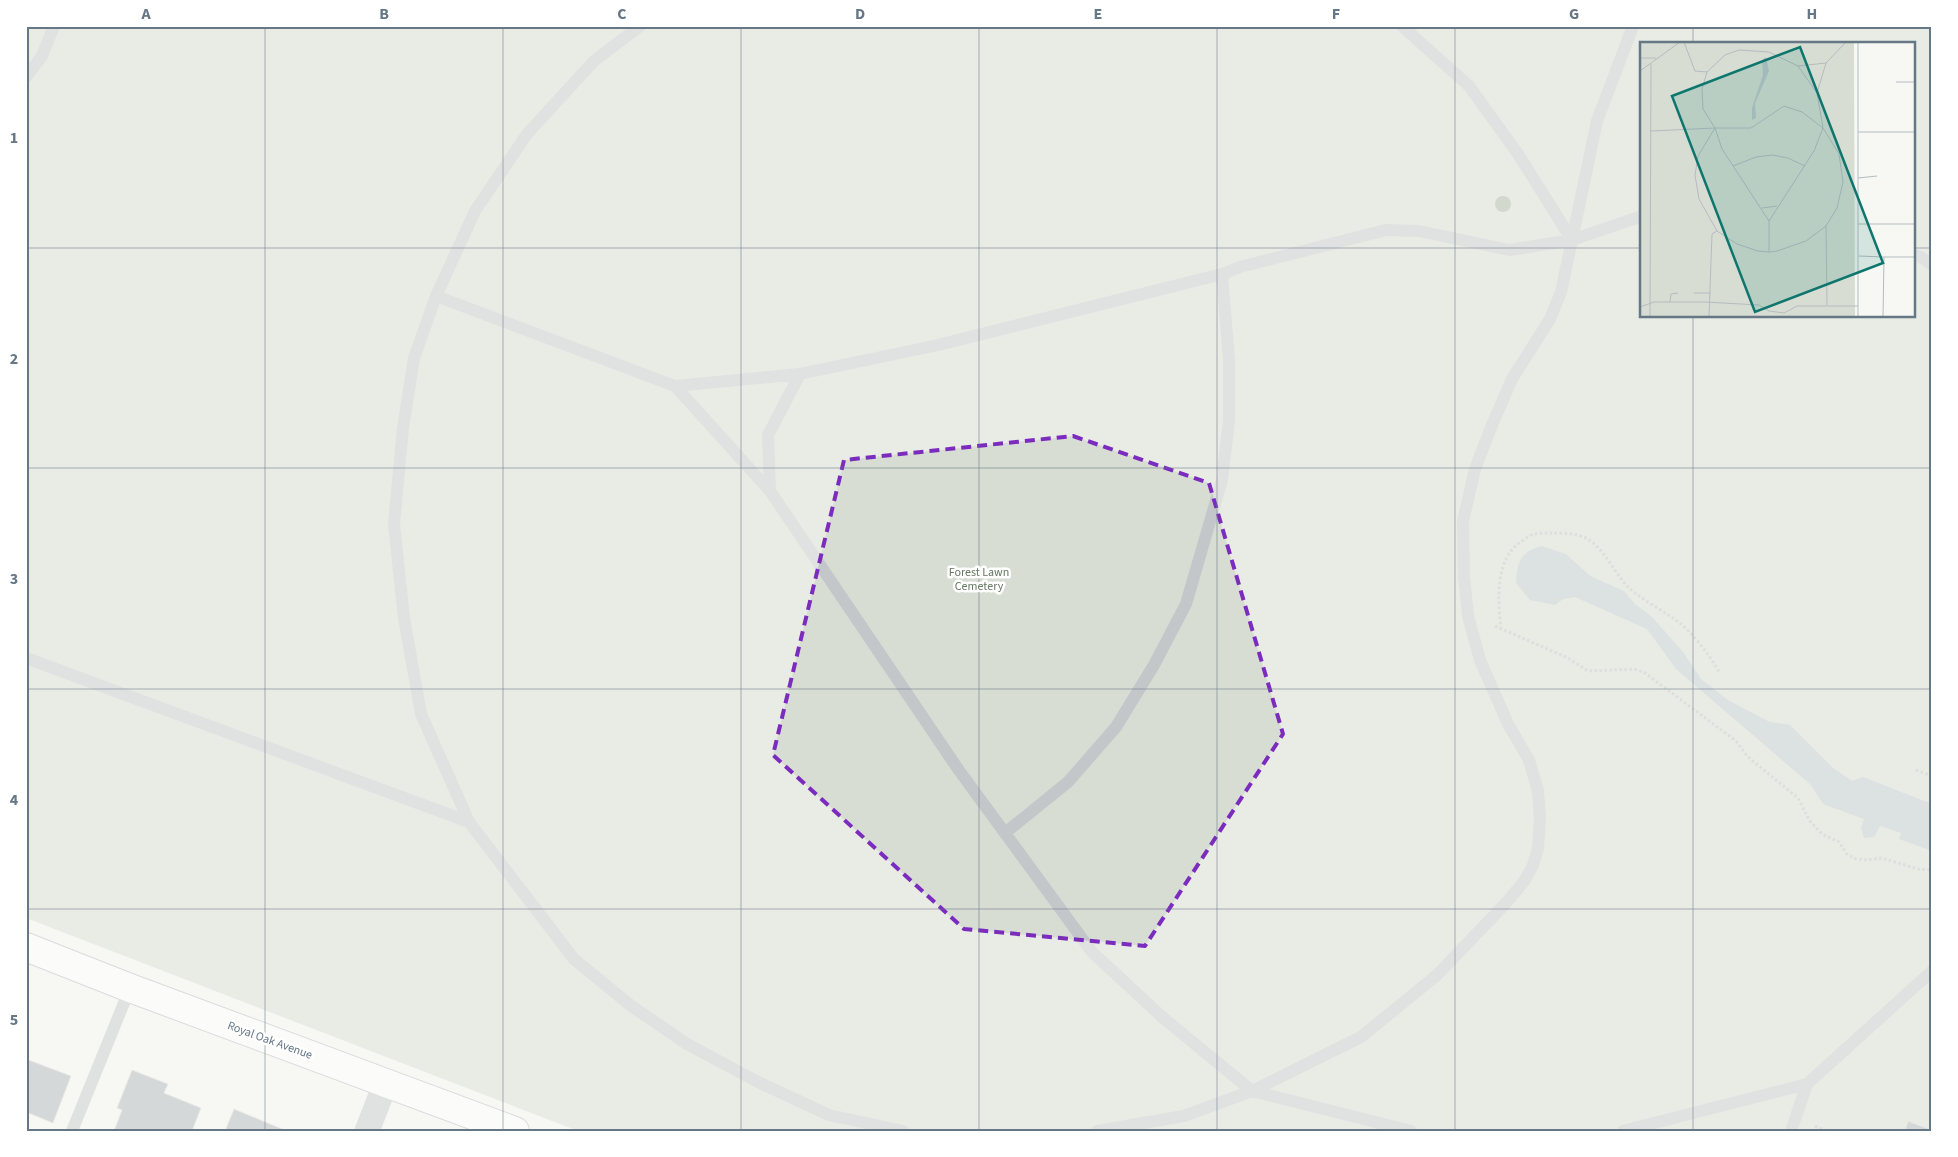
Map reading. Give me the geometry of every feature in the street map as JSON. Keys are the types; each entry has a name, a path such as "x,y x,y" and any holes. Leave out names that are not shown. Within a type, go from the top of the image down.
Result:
{"street":[{"name":"Royal Oak Avenue","path":"26,947 130,988 515,1131"},
{"path":"367,1131 386,1082"}],"lane":[{"path":"26,78 42,56 54,26"},
{"path":"640,26 594,61 527,134 475,211 436,296 414,358 403,428 394,524 404,618 421,714 469,822 574,959 630,1005 687,1044 760,1083 829,1115 904,1131"},
{"path":"1402,26 1468,86 1518,154 1572,240"},
{"path":"1097,1131 1184,1116 1252,1091 1361,1036 1437,975 1506,902 1525,880 1533,865 1538,848 1540,818 1538,791 1529,760 1508,724 1480,660 1468,616 1464,576 1463,521 1475,469 1512,379 1550,319 1561,292 1597,121 1633,26"},
{"path":"436,296 675,386 800,374 938,345 1222,274 1240,267 1386,230 1420,231 1509,250 1572,240 1640,217"},
{"path":"1916,256 1921,257 1932,266"},
{"path":"1004,833 1068,782 1116,727 1154,666 1186,604 1223,471 1229,420 1229,370 1222,274"},
{"path":"770,490 768,436 800,374"},
{"path":"675,386 770,490 958,769 1092,952 1161,1016 1252,1091 1411,1131"},
{"path":"26,658 469,822"},
{"path":"1623,1131 1807,1084 1932,971"},
{"path":"72,1131 130,988"},
{"path":"1791,1131 1807,1084"}],"path":[{"path":"1501,629 1499,608 1500,578 1508,558 1516,545 1534,534 1574,534 1587,539 1599,549 1622,581 1634,592 1675,620 1695,637 1709,654 1720,673"},
{"path":"1468,616 1568,658 1588,670 1634,669 1645,673 1736,741 1748,757 1798,798 1809,820 1822,834 1839,842 1847,854 1856,859 1882,858 1918,869 1932,870"},
{"path":"1916,770 1932,776"}],"highlighted area":[{"path":"1073,436 1209,483 1283,734 1145,946 964,929 773,755 844,460"}],"green space":[{"name":"Forest Lawn Cemetery","path":"26,26 1932,26 1932,1131 578,1131 26,918"}],"shaded area":[{"path":"1542,546 1566,554 1590,576 1624,591 1635,604 1652,617 1683,652 1701,679 1728,700 1770,722 1790,725 1832,767 1852,781 1863,777 1932,804 1932,851 1899,839 1901,833 1880,826 1874,837 1864,838 1861,828 1864,819 1823,804 1811,785 1676,669 1647,629 1575,597 1563,599 1555,605 1530,600 1516,583 1519,563 1529,551"}],"building":[{"path":"26,1059 71,1076 53,1123 26,1112"},
{"path":"132,1070 168,1084 164,1093 201,1108 192,1131 114,1131 122,1110 117,1108"},
{"path":"234,1109 287,1131 225,1131"},
{"path":"1908,1121 1932,1130 1932,1131 1905,1131"}]}
